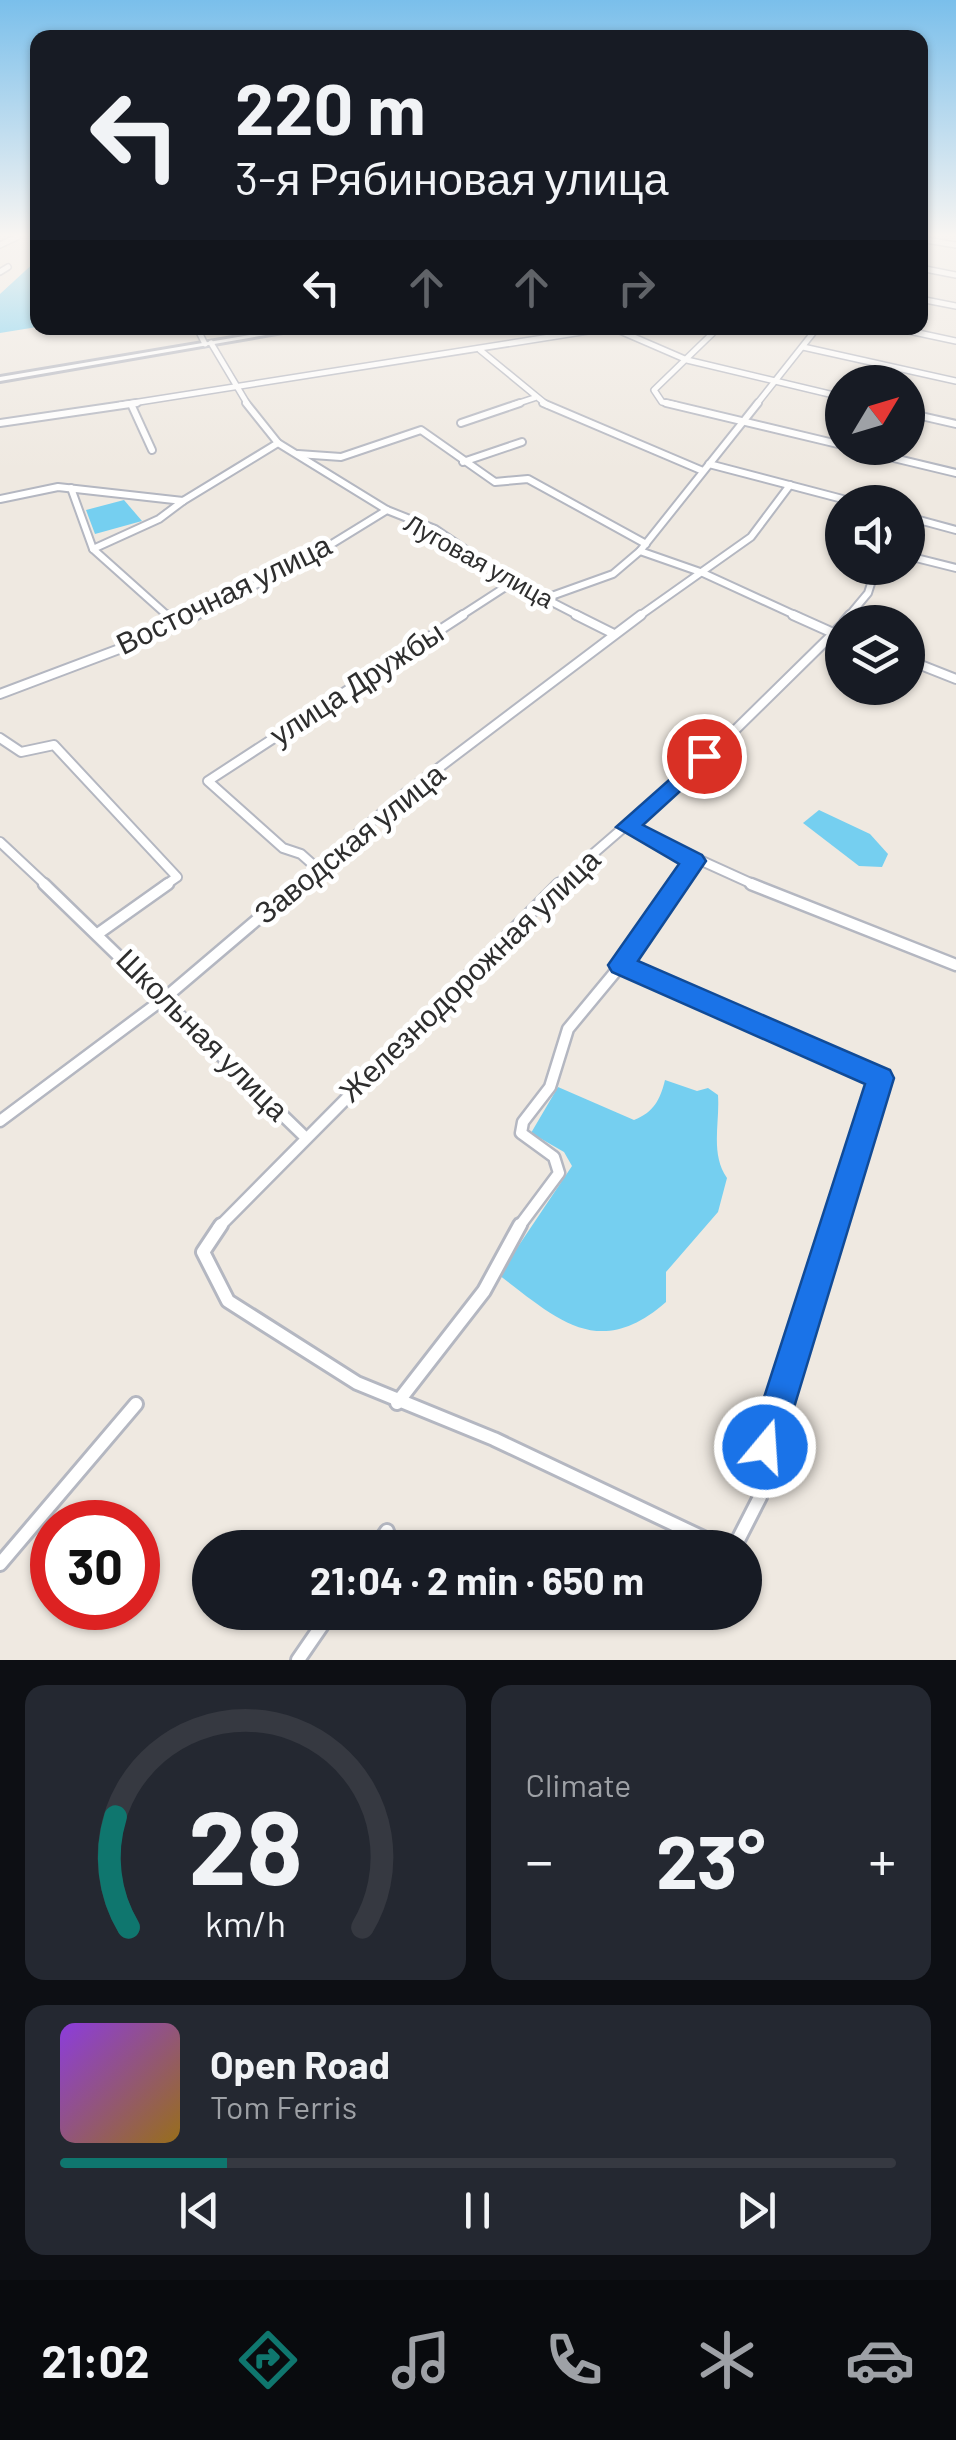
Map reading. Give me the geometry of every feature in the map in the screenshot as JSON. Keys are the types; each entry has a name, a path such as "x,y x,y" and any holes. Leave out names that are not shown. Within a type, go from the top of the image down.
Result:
{"street":[{"path":"928,334 956,340"},
{"name":"Луговая улица","path":"203,335 234,387 278,442 388,510 435,529 513,582 614,634"},
{"path":"0,379 252,335"},
{"path":"0,423 569,335"},
{"path":"627,335 687,360 825,393"},
{"path":"711,335 654,390 656,396 825,441"},
{"path":"546,598 613,574 643,547 812,335"},
{"path":"803,346 956,381"},
{"path":"480,350 534,398 621,441 702,471"},
{"path":"461,423 534,398"},
{"path":"131,404 152,450"},
{"path":"925,417 956,424"},
{"path":"295,454 341,457 421,430 495,482 528,479 643,547 825,622"},
{"path":"93,549 159,519 278,442"},
{"path":"463,462 522,442"},
{"path":"709,464 825,494"},
{"path":"923,465 956,473"},
{"name":"Заводская улица","path":"0,1121 166,997 403,795 607,644 614,634 751,538 790,485"},
{"path":"0,499 72,488 184,500"},
{"path":"72,488 93,549 174,622"},
{"name":"Восточная улица","path":"0,694 159,634 174,622 309,558 388,510"},
{"path":"925,522 956,530"},
{"path":"925,560 956,568"},
{"name":"улица Дружбы","path":"318,870 301,854 283,848 208,782 513,582"},
{"name":"Железнодорожная улица","path":"202,1252 212,1234 305,1137 568,874 627,827 825,645"},
{"path":"925,667 956,679"},
{"name":"Школьная улица","path":"0,738 22,752 54,745 177,877 99,933"},
{"path":"627,827 694,861 956,965"},
{"name":"Школьная улица","path":"0,842 166,997 305,1137"},
{"path":"397,1402 484,1291 507,1242 559,1173 554,1156 521,1133 523,1122 550,1087 568,1028 621,965 694,861"},
{"path":"202,1252 228,1300 312,1357 397,1402 494,1440 716,1544 737,1542 754,1520 765,1484 765,1447 881,1078 621,965"},
{"path":"0,1564 136,1404"},
{"path":"298,1660 319,1630"}],"water":[{"path":"0,314 30,314 30,328 0,333"},
{"path":"124,500 142,521 95,534 86,510"},
{"path":"819,810 870,834 888,854 882,867 859,866 803,823"},
{"path":"665,1080 697,1091 708,1088 718,1095 717,1149 727,1178 718,1212 666,1272 666,1302 642,1320 620,1329 599,1331 579,1327 540,1306 499,1275 572,1166 564,1152 531,1133 558,1087 634,1120 655,1104"}],"route":[{"path":"704,756 627,827 694,861 621,965 881,1078 765,1447"}]}
